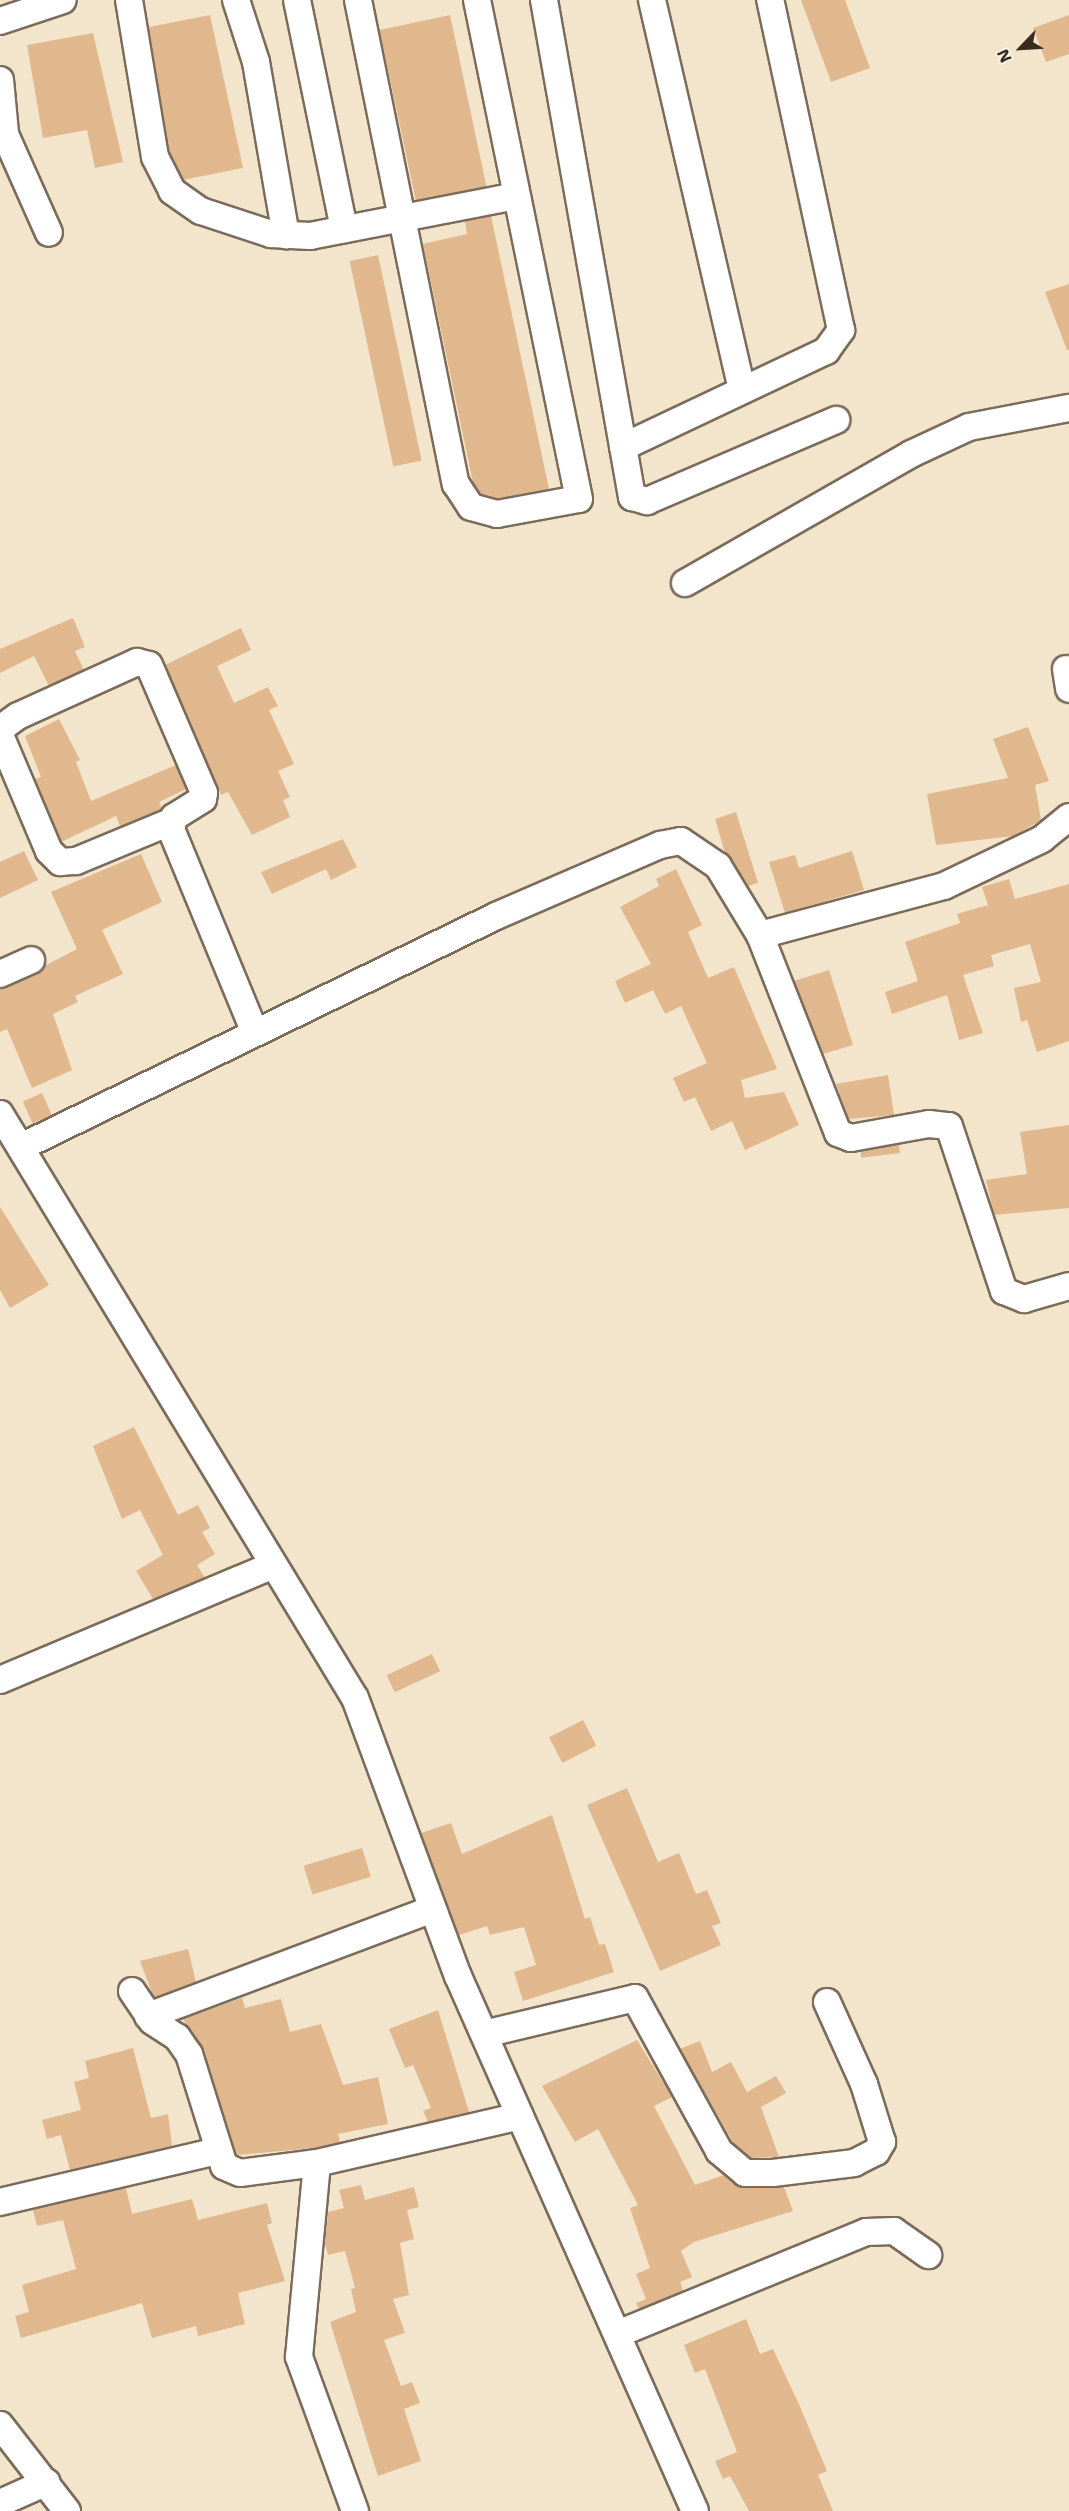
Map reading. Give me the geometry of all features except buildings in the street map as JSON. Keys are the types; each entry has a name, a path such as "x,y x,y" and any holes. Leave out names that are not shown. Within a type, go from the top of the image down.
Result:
{"street":[{"path":"0,21 34,3 63,0"},
{"path":"129,0 155,158 172,191 201,211 286,235 344,229 516,196"},
{"path":"236,0 256,62 286,235"},
{"path":"297,0 344,229"},
{"path":"358,0 461,497 471,507 497,514 586,497 516,196 477,0"},
{"path":"623,447 825,351 842,330 770,0"},
{"path":"551,1 629,488 641,502 836,420"},
{"path":"656,2 742,389"},
{"path":"0,80 2,128 49,233"},
{"path":"685,583 910,454 969,427 1069,408"},
{"path":"0,729 18,716 144,662 154,673 204,794 170,822 76,861 60,862 49,850 0,735"},
{"path":"760,935 944,886 1042,839 1069,817"},
{"path":"170,822 254,1030"},
{"path":"21,1147 254,1030 496,916 670,843 693,844 718,866 760,935 838,1133 851,1138 929,1124 949,1126 1004,1291 1024,1299 1069,1286"},
{"path":"0,974 31,960"},
{"path":"0,1114 355,1698 432,1909 484,2034 620,2333 695,2511"},
{"path":"0,1680 273,1565"},
{"path":"148,2016 432,1909"},
{"path":"132,1991 148,2016 177,2037 189,2055 217,2151 224,2166 240,2173 317,2163 520,2116"},
{"path":"484,2034 634,1998 719,2151 745,2173 773,2173 854,2163 876,2152 882,2142 864,2084 826,2002"},
{"path":"0,2202 217,2151"},
{"path":"317,2163 299,2357 355,2511"},
{"path":"620,2333 866,2232 894,2231 928,2255"},
{"path":"0,2425 47,2482 67,2511"},
{"path":"0,2503 47,2482"}]}
